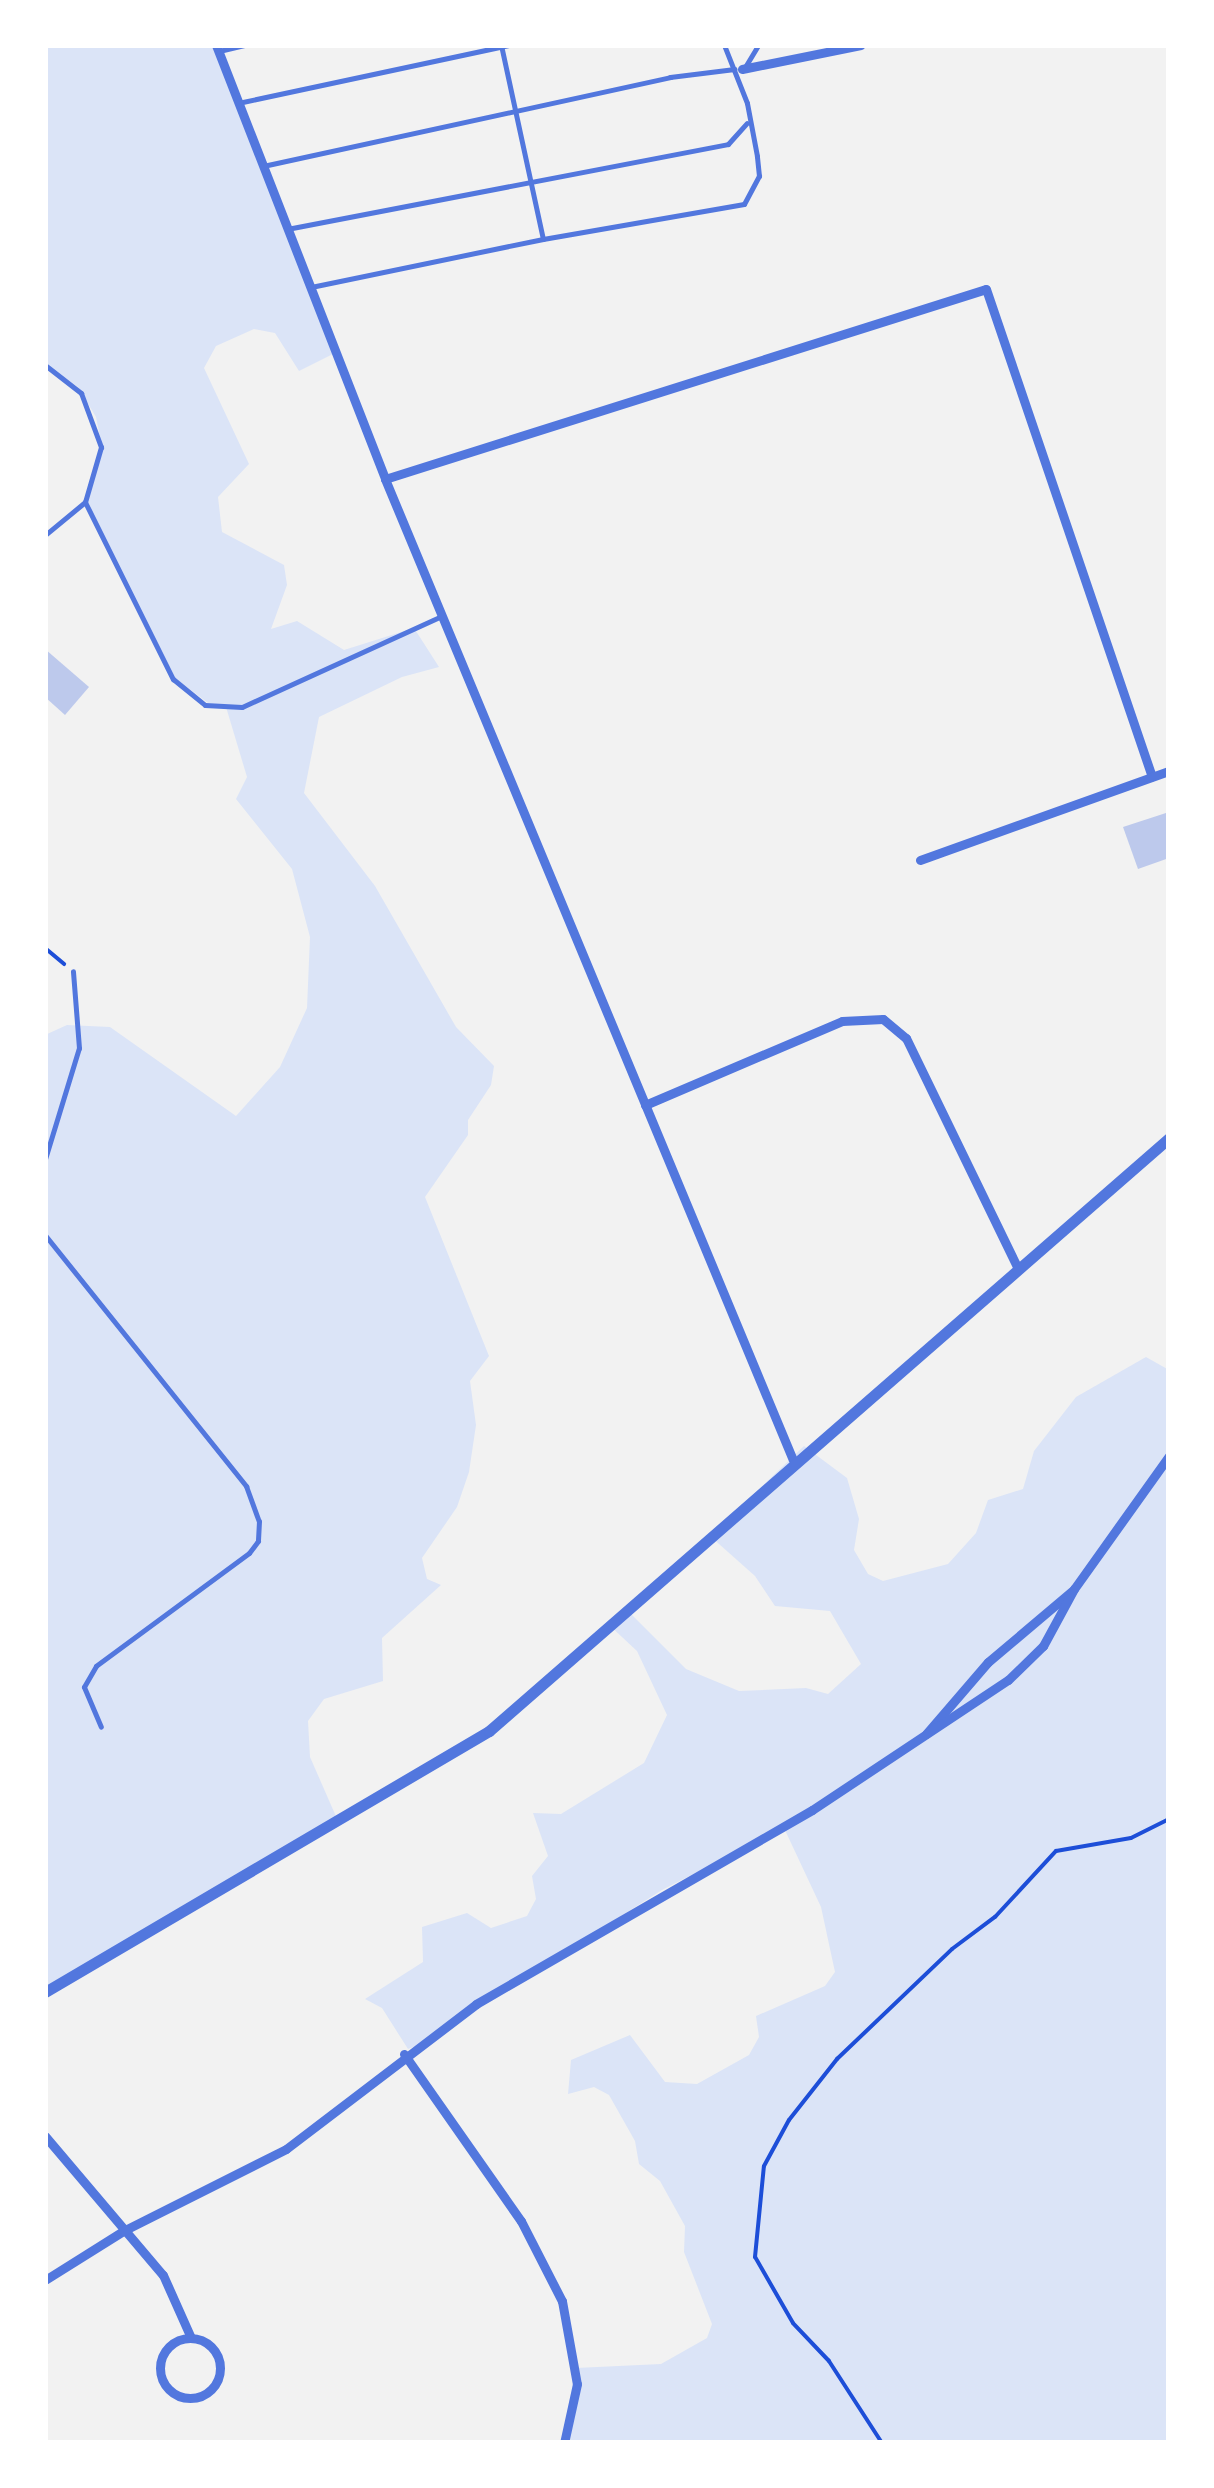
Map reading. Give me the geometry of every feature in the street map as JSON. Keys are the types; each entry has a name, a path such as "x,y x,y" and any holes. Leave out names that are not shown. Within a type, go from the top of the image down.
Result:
{"street":[{"path":"738,69 861,45"},
{"path":"217,48 386,479 792,1460"},
{"path":"386,479 986,289 1152,777"},
{"path":"920,860 1169,771"},
{"path":"645,1105 842,1021 883,1019 906,1038 1017,1267"},
{"path":"45,1992 489,1731 792,1460 1169,1138"},
{"path":"45,2280 123,2231 286,2149 404,2054 560,1952 812,1810 1025,1666 1074,1589 1169,1456"},
{"path":"924,1737 988,1662 1074,1589"},
{"path":"404,2054 520,2222 562,2301 577,2384 564,2443"},
{"path":"45,2136 174,2291 191,2338"},
{"path":"191,2338 209,2344 220,2370 205,2394 185,2398 167,2388 159,2370 165,2350 191,2338"}],"lane":[{"path":"217,48 245,45"},
{"path":"238,102 509,45"},
{"path":"310,287 543,239 744,204 759,176 738,69 729,61 724,45"},
{"path":"263,166 514,110 713,70 738,69 758,45"},
{"path":"501,46 543,239"},
{"path":"713,70 729,61"},
{"path":"288,229 728,144 748,121"},
{"path":"45,366 82,393 99,428 100,466 85,502 45,535"},
{"path":"85,502 174,679 205,705 242,707 442,616"},
{"path":"45,1159 79,1048 73,971"},
{"path":"45,1234 246,1486 259,1521 258,1540 248,1553 96,1666 84,1687 102,1727"}],"path":[{"path":"45,948 73,971"},
{"path":"882,2443 829,2360 793,2324 755,2256 764,2166 789,2120 837,2059 952,1949 995,1917 1056,1852 1131,1838 1169,1819"}],"shaded area":[{"path":"45,45 219,45 339,351 299,371 275,333 254,329 216,346 204,368 249,464 218,497 222,532 284,565 287,585 271,629 297,621 344,650 414,628 439,667 402,677 319,717 304,793 375,886 456,1027 494,1066 491,1085 468,1120 468,1135 425,1197 489,1356 470,1381 476,1425 469,1472 457,1507 422,1558 427,1579 441,1585 382,1638 383,1681 324,1699 308,1721 310,1757 338,1821 45,1990 45,1035 67,1025 110,1027 236,1116 280,1067 307,1008 310,937 292,869 236,799 247,777 226,707 208,703 175,678 86,502 102,447 96,417 78,387 45,364"},
{"path":"1146,1357 1169,1370 1169,2443 561,2443 576,2368 661,2364 707,2338 712,2324 684,2252 685,2226 660,2181 639,2164 635,2141 609,2095 594,2087 568,2094 571,2060 630,2035 665,2082 697,2084 749,2055 759,2037 756,2016 825,1986 835,1972 821,1907 784,1828 662,1890 416,2046 408,2049 382,2008 365,1999 423,1962 422,1927 467,1913 491,1928 527,1916 536,1899 532,1876 548,1856 533,1813 561,1814 644,1763 667,1715 637,1651 607,1623 628,1611 686,1669 739,1691 806,1688 828,1694 861,1664 830,1611 775,1606 755,1576 710,1536 804,1446 847,1478 859,1519 854,1550 868,1574 883,1581 948,1564 976,1533 988,1500 1023,1489 1034,1451 1076,1397"}],"building":[{"path":"45,649 89,687 65,715 45,697"},
{"path":"1169,812 1169,858 1138,869 1123,827"}]}
